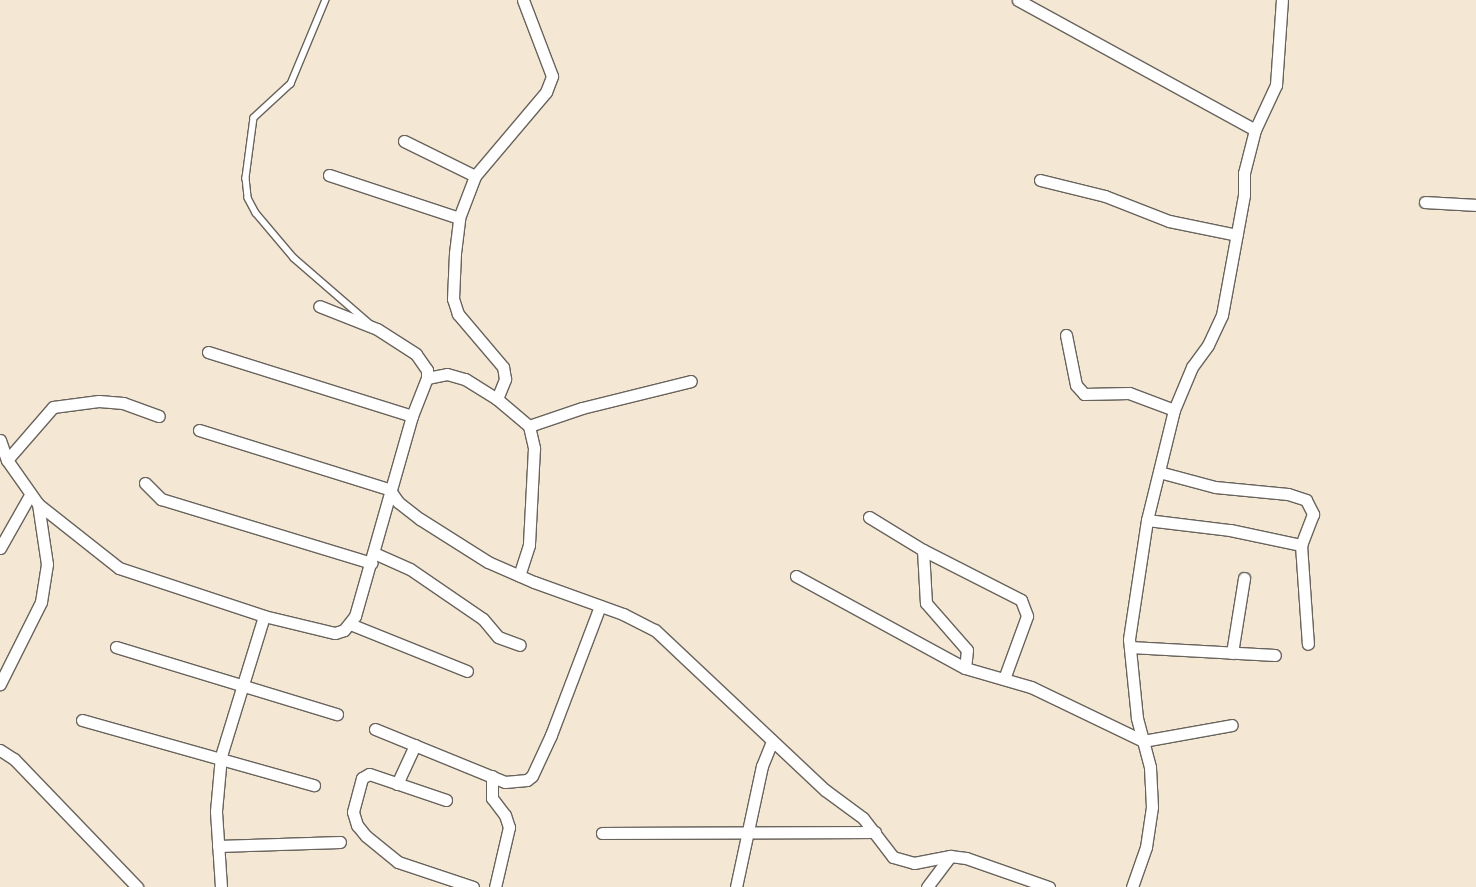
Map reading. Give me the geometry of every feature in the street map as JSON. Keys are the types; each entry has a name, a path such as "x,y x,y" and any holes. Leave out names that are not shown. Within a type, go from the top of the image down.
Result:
{"street":[{"path":"497,399 505,379 503,367 473,335 458,314 453,299 459,218 476,176 546,92 552,76 523,0"},
{"path":"1018,0 1255,130"},
{"path":"1132,887 1146,847 1152,807 1150,767 1135,702 1130,647 1147,520 1174,410 1192,367 1208,345 1222,315 1244,195 1244,173 1255,130 1276,84 1282,0"},
{"path":"404,141 476,176"},
{"path":"329,175 459,218"},
{"path":"1040,180 1105,196 1169,220 1237,235"},
{"path":"1425,202 1476,205"},
{"path":"0,440 7,460 38,504 119,568 264,616 336,633 350,624 373,558 389,489 412,416 427,378 426,370 416,354 377,329 319,306"},
{"path":"1066,335 1076,385 1084,394 1129,393 1174,410"},
{"path":"208,352 412,416"},
{"path":"427,378 447,374 465,379 497,399 529,426 534,448 529,544 519,575"},
{"path":"529,426 582,408 691,381"},
{"path":"7,460 54,407 99,401 123,404 159,416"},
{"path":"199,430 389,489 398,502 420,519 488,562 600,606 663,635 825,790 863,818 887,852 900,861 914,863 950,856 975,860 1049,887"},
{"path":"1159,472 1215,486 1288,494 1306,500 1313,514 1301,544 1308,644"},
{"path":"144,483 161,499 410,569 484,619 498,637 520,645"},
{"path":"0,548 30,495"},
{"path":"0,684 42,602 48,564 38,504"},
{"path":"869,517 923,550 1021,600 1027,616 1004,679"},
{"path":"1147,520 1230,530 1301,544"},
{"path":"923,550 926,603 967,650 965,668"},
{"path":"796,576 965,668 1031,686 1143,741 1232,725"},
{"path":"1232,653 1244,578"},
{"path":"375,729 492,776 516,783 532,776 600,606"},
{"path":"221,887 216,794 221,756 264,616"},
{"path":"350,624 467,671"},
{"path":"116,647 337,714"},
{"path":"1130,647 1275,655"},
{"path":"82,720 221,756 314,785"},
{"path":"736,887 747,831 772,740"},
{"path":"397,784 415,745"},
{"path":"0,750 14,759 137,887"},
{"path":"446,800 373,774 362,778 353,805 358,825 376,845 398,862 473,887"},
{"path":"492,776 492,798 509,827 495,887"},
{"path":"602,833 874,832"},
{"path":"218,846 340,842"},
{"path":"927,887 950,856"}],"lane":[{"path":"326,0 291,84 254,118 246,178 248,198 256,213 294,258 377,329"}]}
